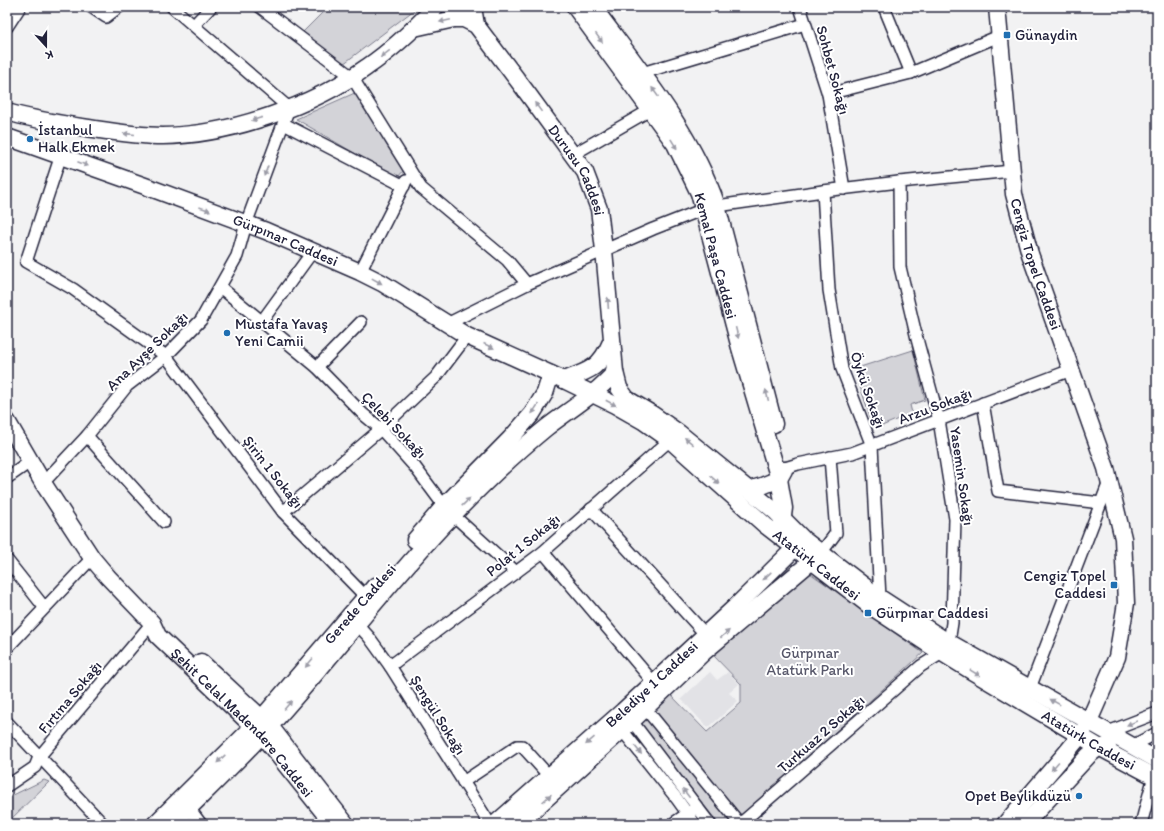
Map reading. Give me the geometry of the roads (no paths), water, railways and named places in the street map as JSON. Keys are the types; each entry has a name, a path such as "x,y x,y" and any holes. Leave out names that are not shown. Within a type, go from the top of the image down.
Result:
{"street":[{"path":"7,27 20,7"},
{"path":"92,7 106,17 119,7"},
{"path":"172,7 289,108"},
{"path":"194,25 211,7"},
{"path":"260,7 352,77 421,188 507,260 527,284"},
{"path":"7,112 28,118 120,133 162,136 219,130 289,108 321,94 352,77 393,48 435,7"},
{"path":"473,7 476,25"},
{"name":"Kemal Paşa Caddesi","path":"575,7 674,144 699,193 711,208"},
{"name":"Kemal Paşa Caddesi","path":"593,7 676,122 698,157 711,187 711,208 764,384 790,507 794,534"},
{"name":"Sohbet Sokağı","path":"800,7 828,94 844,189"},
{"path":"884,7 911,73"},
{"name":"Cengiz Topel Caddesi","path":"996,7 1000,36 1014,194 1030,254 1106,468 1123,538 1126,603 1117,657 1089,721 1080,736 1005,824"},
{"path":"414,28 454,19 464,19 476,25"},
{"path":"642,73 805,24"},
{"name":"Durusu Caddesi","path":"476,25 585,172 599,209 612,342"},
{"path":"828,94 911,73 1000,36"},
{"name":"Ana Ayşe Sokağı","path":"43,483 87,436 127,386 166,356 201,320 237,256 246,224 289,108"},
{"path":"572,155 650,110"},
{"path":"284,124 404,186"},
{"name":"Gürpınar Caddesi","path":"7,137 61,155 246,224 313,251 360,272 467,336 557,377"},
{"name":"Şirin 1 Sokağı","path":"61,155 26,262 73,289 166,356 283,512 366,597"},
{"path":"447,324 527,284 604,250 711,208 823,191 1012,170"},
{"path":"360,272 411,172"},
{"name":"Yasemin Sokağı","path":"899,182 900,267 917,339 939,420 955,519 952,623 940,644"},
{"name":"Öykü Sokağı","path":"823,191 829,290 842,369 872,446 880,598"},
{"path":"262,321 313,251"},
{"name":"Çelebi Sokağı","path":"220,287 317,367 363,414 381,429 415,467 449,511 516,572"},
{"path":"317,367 361,322"},
{"path":"283,512 381,429 436,377 467,336"},
{"path":"557,377 584,373 594,367 603,359 612,342"},
{"name":"Atatürk Caddesi","path":"612,342 615,372 619,388 627,399 679,433 749,490 816,557 866,603 940,644 1030,688 1157,760"},
{"name":"Arzu Sokağı","path":"782,473 798,464 852,453 872,446 1071,370"},
{"name":"Gerede Caddesi","path":"352,620 366,597 449,511 546,428 609,379 615,372"},
{"name":"Atatürk Caddesi","path":"557,377 643,421 670,440 779,536 794,534"},
{"name":"Gerede Caddesi","path":"155,824 184,804 262,726 352,620 449,511 532,414 557,377"},
{"path":"983,404 998,491 1101,503"},
{"name":"Şehit Celal Madendere Caddesi","path":"7,421 43,483 92,558 152,623 158,636 262,726 346,824"},
{"path":"87,436 164,522"},
{"name":"Polat 1 Sokağı","path":"390,666 543,552 670,440"},
{"path":"816,557 836,533 830,457"},
{"path":"7,478 30,462"},
{"path":"749,490 762,486 782,473"},
{"path":"1030,688 1109,482"},
{"path":"591,509 706,635"},
{"name":"Belediye 1 Caddesi","path":"518,824 623,721 654,683 706,635 794,534"},
{"path":"543,552 654,683"},
{"name":"Atatürk Caddesi","path":"816,557 880,598 940,644 1080,736 1156,777"},
{"name":"Belediye 1 Caddesi","path":"496,824 549,776 623,721 645,708 704,652 816,557"},
{"path":"7,648 44,607 92,558"},
{"path":"7,560 44,607"},
{"name":"Şengül Sokağı","path":"352,620 369,637 390,666 490,824"},
{"name":"Fırtına Sokağı","path":"7,786 35,767 39,757 152,623"},
{"name":"Turkuaz 2 Sokağı","path":"740,824 921,666 940,644"},
{"path":"645,708 740,824"},
{"path":"1108,732 1157,713"},
{"path":"623,721 710,824"},
{"path":"623,721 695,824"},
{"path":"7,722 103,824"},
{"name":"Şehit Celal Madendere Caddesi","path":"262,726 332,824"},
{"path":"1025,824 1089,755 1100,747 1132,746 1157,733"},
{"path":"463,782 517,746 522,746 549,776"},
{"path":"1141,824 1156,777"},
{"path":"184,804 201,824"},
{"name":"Gerede Caddesi","path":"173,824 184,804"},
{"path":"672,824 697,807"}],"place":[{"name":"Günaydin","path":"1007,35"},
{"name":"İstanbul Halk Ekmek","path":"30,139"},
{"name":"Mustafa Yavaş Yeni Camii","path":"227,333"},
{"name":"Cengiz Topel Caddesi","path":"1114,585"},
{"name":"Gürpınar Caddesi","path":"868,613"},
{"name":"Opet Beylikdüzü","path":"1079,796"}],"park label":[{"name":"Gürpınar Atatürk Parkı","path":"810,662"}]}
